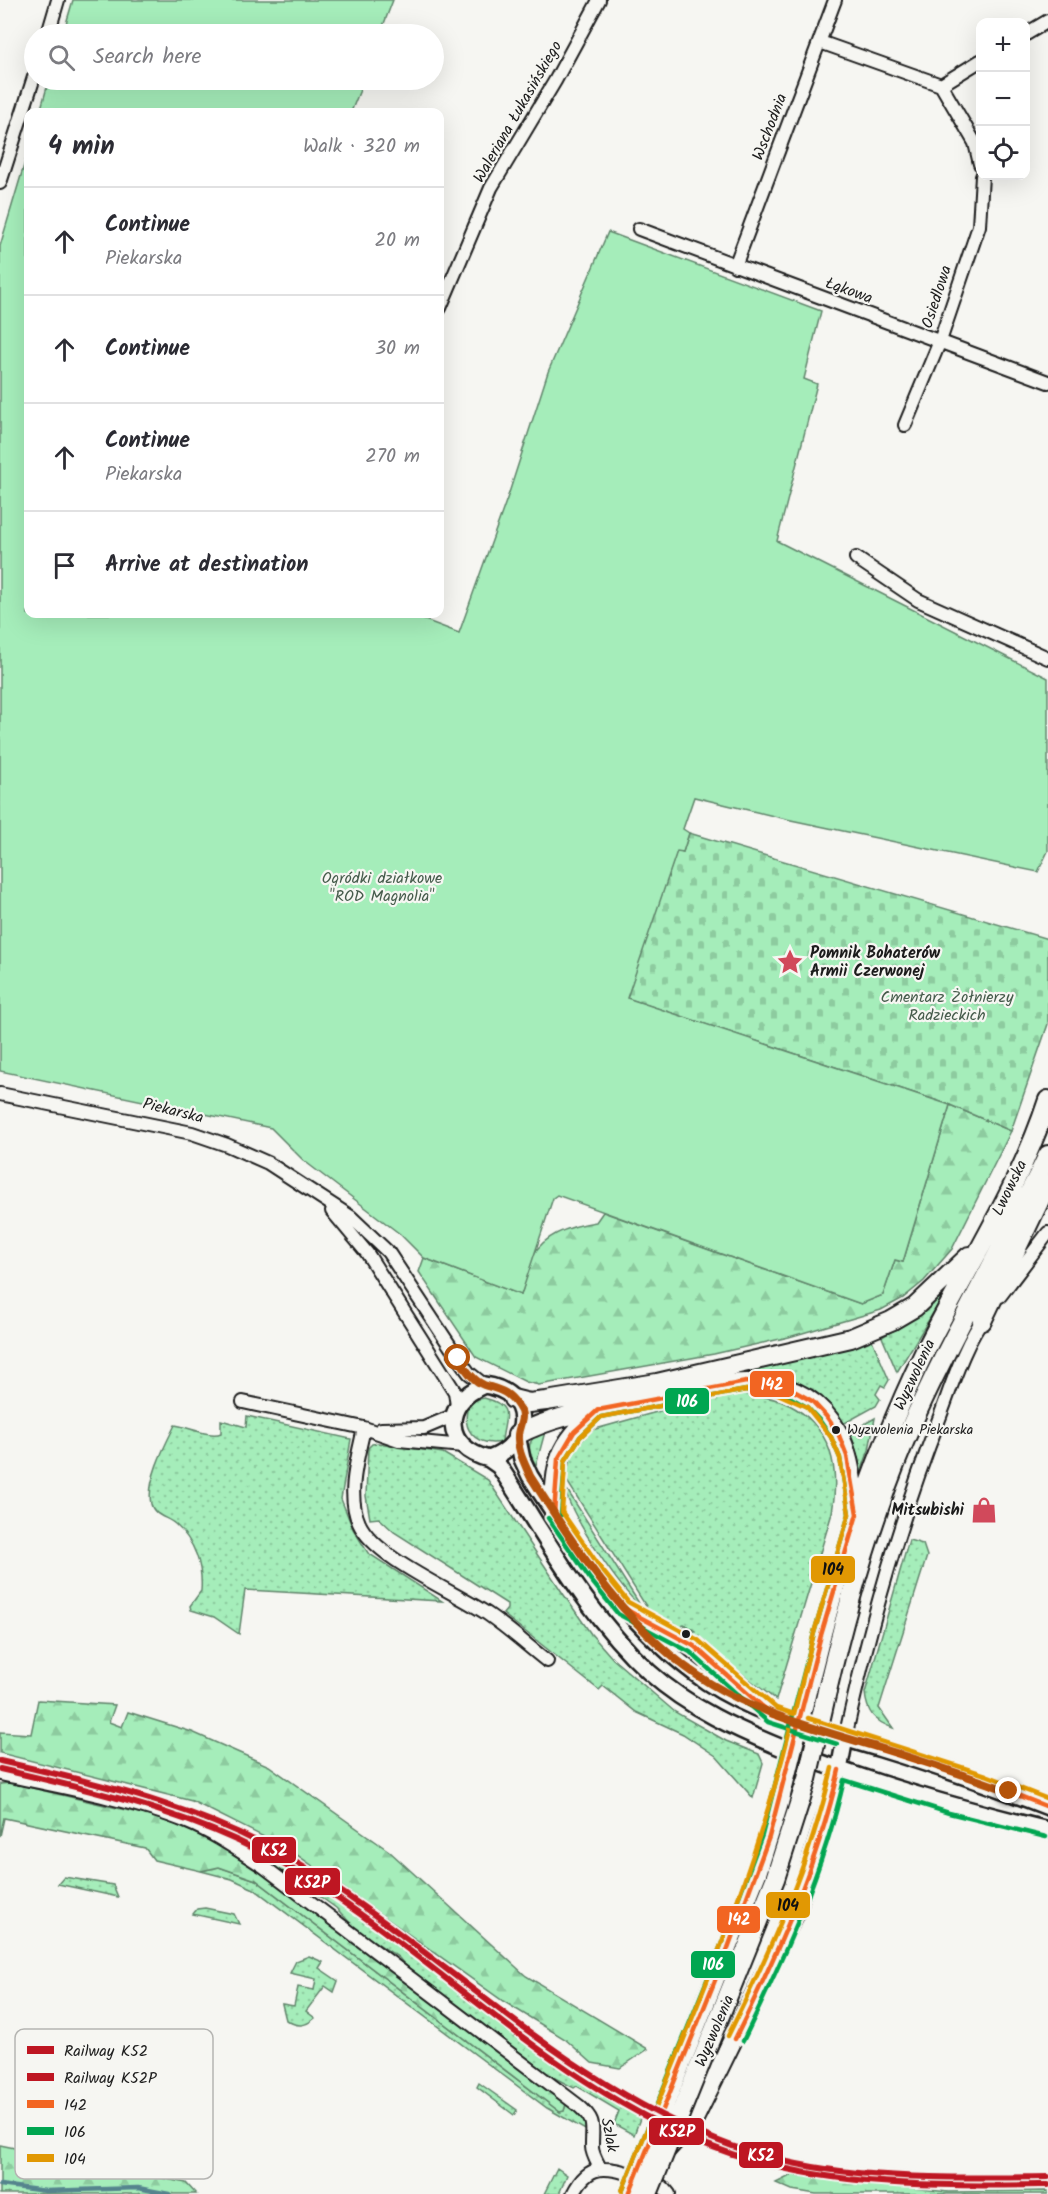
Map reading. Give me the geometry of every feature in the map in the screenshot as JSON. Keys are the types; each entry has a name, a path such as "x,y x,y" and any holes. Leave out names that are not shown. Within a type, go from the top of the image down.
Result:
{"main road":[{"name":"Lwowska","path":"983,1242 1028,1152 1048,1100"},
{"name":"Lwowska","path":"978,1291 1048,1155"},
{"path":"982,1321 1048,1183"},
{"path":"513,1399 529,1403 657,1383 851,1338 873,1330 915,1307 944,1282 983,1242"},
{"name":"Wyzwolenia","path":"629,2194 760,1864 785,1783 808,1687 857,1514 904,1397 983,1242"},
{"name":"Wyzwolenia","path":"648,2194 775,1879 807,1779 851,1592 889,1481 922,1401 978,1291"},
{"path":"517,1435 550,1420 598,1410 746,1382 772,1384 794,1391 812,1401 838,1433 847,1456 857,1514"},
{"path":"554,1514 558,1459 574,1432 598,1410"},
{"path":"666,2150 694,2119 734,2042 799,1903 839,1770"}],"street":[{"path":"51,24 58,0"},
{"name":"Waleriana Łukasińskiego","path":"444,299 491,188 555,81 599,0"},
{"name":"Wschodnia","path":"735,266 834,0"},
{"path":"1030,32 1048,21"},
{"path":"820,42 941,85 976,146"},
{"path":"941,85 976,64"},
{"path":"24,108 30,90"},
{"path":"0,183 24,108"},
{"name":"Osiedlowa","path":"905,425 939,341 979,226 982,180"},
{"name":"Łąkowa","path":"639,229 1048,382"},
{"path":"856,558 918,600 1048,658"},
{"name":"Piekarska","path":"0,1094 136,1120 227,1144 268,1163 323,1201 351,1217 388,1252 458,1358 469,1373 483,1385"},
{"name":"Piekarska","path":"323,1201 367,1253 455,1392 456,1410"},
{"path":"839,1770 872,1619 898,1529 955,1377 982,1321 1048,1233"},
{"path":"364,1428 424,1428 456,1410 467,1394 483,1385 504,1390 513,1399 523,1422 510,1447 501,1454 489,1458"},
{"path":"243,1402 364,1428 414,1443 463,1446"},
{"path":"456,1410 454,1433 463,1446 474,1455 489,1458 499,1466 600,1618 650,1672 715,1718 839,1770 951,1806 1048,1830"},
{"path":"364,1428 357,1457 354,1506 359,1523 368,1538 404,1565 488,1614 547,1661"},
{"path":"517,1435 522,1459 530,1476 554,1514 615,1599 677,1659 709,1683 772,1714 984,1782 1048,1807"},
{"name":"Szlak","path":"0,1774 96,1796 186,1822 212,1834 262,1866 579,2106 591,2118 594,2136 591,2147 600,2168"},
{"path":"573,2194 585,2176 600,2168 614,2169 661,2184 669,2194"}],"green space":[{"path":"73,0 393,0 384,24 66,24"},
{"path":"46,90 360,90 353,108 41,108"},
{"name":"Ogródki działkowe \"ROD Magnolia\"","path":"24,165 24,618 420,618 459,633 509,493 548,372 608,232 821,311 804,379 817,384 777,541 1048,678 1048,851 1038,872 786,819 694,797 683,829 689,833 683,852 677,851 627,998 950,1105 903,1262 895,1260 883,1295 861,1304 557,1195 553,1198 521,1295 424,1258 400,1234 303,1160 271,1128 0,1071 0,246"},
{"name":"Cmentarz Żołnierzy Radzieckich","path":"689,833 1048,939 1048,1024 1011,1131 950,1105 626,998 677,850 683,852"},
{"path":"950,1105 1011,1131 952,1249 924,1281 903,1298 881,1310 789,1337 714,1354 539,1385 526,1382 476,1357 419,1272 424,1258 521,1295 530,1263 539,1247 562,1231 596,1222 603,1212 861,1304 883,1295 895,1260 903,1262"},
{"path":"939,1297 941,1300 897,1372 882,1337 921,1314"},
{"path":"872,1340 889,1380 885,1387 881,1385 876,1394 880,1399 876,1406 843,1424 824,1401 799,1384 779,1378 742,1374"},
{"path":"725,1393 777,1400 797,1410 813,1423 825,1440 832,1461 835,1485 832,1513 776,1700 693,1635 695,1631 684,1624 681,1628 649,1611 567,1481 572,1452 592,1430"},
{"path":"484,1398 501,1405 504,1410 506,1415 502,1442 484,1442 471,1434 468,1427 466,1420 470,1401"},
{"path":"247,1416 351,1439 341,1499 353,1529 368,1553 442,1601 245,1590 239,1634 214,1617 191,1610 190,1606 201,1591 199,1563 188,1538 153,1508 150,1495 154,1474 175,1425 217,1434 221,1433 221,1420 246,1427"},
{"path":"875,1418 869,1450 860,1475 858,1456 850,1432"},
{"path":"546,1428 536,1465 530,1453 530,1443"},
{"path":"378,1443 443,1453 488,1480 591,1634 613,1659 675,1712 726,1741 759,1754 763,1763 753,1798 716,1756 683,1734 636,1712 603,1686 599,1690 503,1614 507,1609 507,1604 394,1532 379,1518 370,1519 366,1496 368,1448"},
{"path":"564,1485 642,1608 621,1585 596,1550 575,1513"},
{"path":"909,1540 923,1544 927,1556 879,1708 893,1728 876,1719 870,1711 865,1693"},
{"path":"38,1700 115,1705 109,1722 122,1727 128,1712 192,1732 269,1766 389,1851 526,1976 648,2049 620,2068 592,2063 565,2039 503,2001 290,1850 192,1801 0,1753 0,1732 31,1734"},
{"path":"0,1765 113,1792 186,1815 256,1845 290,1864 380,1924 552,2054 643,2110 634,2135 614,2124 619,2111 577,2086 574,2088 549,2075 412,1973 398,1957 357,1930 336,1908 224,1834 199,1822 0,1769"},
{"path":"11,1783 151,1816 199,1833 234,1852 566,2104 564,2111 560,2112 256,1880 219,1867 201,1871 154,1860 145,1848 4,1818 0,1836 0,1784"},
{"path":"219,1867 256,1880 560,2112 564,2111 566,2104 583,2118 587,2131 547,2108 254,1889 232,1879 201,1871"},
{"path":"64,1877 113,1885 118,1897 58,1884"},
{"path":"205,1908 234,1914 239,1924 193,1914 197,1909"},
{"path":"309,1956 323,1962 319,1968 338,1981 334,1992 325,1986 306,2011 315,2018 308,2023 297,2025 286,2020 282,2004 294,2006 298,1987 314,1990 316,1979 290,1973 296,1961"},
{"path":"479,2083 517,2110 514,2115 477,2087"},
{"path":"0,2145 15,2148 15,2179 166,2179 186,2183 196,2194 0,2194"},
{"path":"557,2168 567,2175 559,2194 544,2194"},
{"path":"792,2175 948,2192 1048,2191 1048,2194 816,2194 792,2190 776,2183"}],"waterway":[{"path":"0,2185 46,2191 138,2188 169,2194"}],"rail line":[{"name":"K52","path":"0,1761 160,1802 199,1816 274,1850 362,1906 565,2057 618,2091 673,2121 732,2146 770,2158 848,2172 928,2177 1048,2177"},
{"name":"K52P","path":"0,1769 119,1798 157,1810 196,1823 270,1856 358,1912 563,2066 616,2100 672,2130 732,2154 810,2173 888,2183 1048,2185"}],"transit line":[{"name":"142","path":"554,1514 558,1459 574,1432 598,1410 746,1382 772,1384 794,1391 812,1401 826,1416 838,1433 847,1456 857,1514 821,1635 769,1837 728,1948 629,2194"},
{"name":"106","path":"561,1515 565,1461 580,1437 601,1417 746,1390 771,1391 791,1398 807,1407 820,1421 831,1437 840,1458 849,1514 814,1633 762,1835 721,1945 622,2191"},
{"name":"104","path":"746,1390 771,1391 807,1407 831,1437 840,1458 849,1514 814,1633 794,1714 776,1708 698,1640 628,1602 602,1570 562,1512 565,1461 580,1437 601,1417 746,1390"},
{"name":"142","path":"554,1514 596,1575 623,1608 694,1646 772,1715 984,1782 1048,1807"},
{"name":"106","path":"548,1518 590,1579 618,1614 690,1652 768,1722 837,1744"},
{"name":"104","path":"808,1718 986,1775 1048,1799"},
{"name":"104","path":"622,2191 736,1905 756,1847 790,1729"},
{"name":"104","path":"728,2036 759,1971 801,1872 832,1768"},
{"name":"142","path":"735,2039 766,1974 808,1874 839,1770"},
{"name":"106","path":"743,2041 773,1978 814,1881 844,1780 949,1813 1046,1837"}],"place":[{"name":"Pomnik Bohaterów Armii Czerwonej","path":"790,962"},
{"name":"Wyzwolenia Piekarska","path":"836,1430"},
{"name":"Mitsubishi","path":"984,1510"}],"route":[{"path":"458,1358 469,1373 483,1385 495,1386 504,1390 520,1407 523,1422 517,1435 522,1459 530,1476 596,1575 615,1599 677,1659 709,1683 772,1714 1009,1791"}]}
